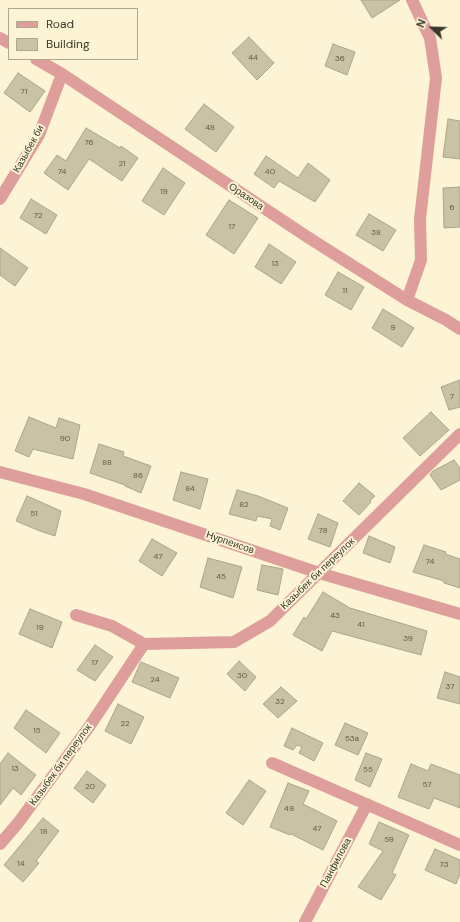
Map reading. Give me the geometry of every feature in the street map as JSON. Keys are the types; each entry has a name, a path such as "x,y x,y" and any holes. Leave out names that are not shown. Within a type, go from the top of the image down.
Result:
{"street":[{"path":"407,300 421,260 420,219 436,78 430,38 412,0"},
{"name":"Оразова","path":"38,60 62,74 309,238 407,300 460,329"},
{"name":"Казыбек би","path":"0,199 39,135 62,74"},
{"name":"Казыбек би переулок","path":"0,844 18,823 89,727 144,644 234,642 270,621 460,434"},
{"name":"Нурпеисов","path":"0,472 84,494 319,573 460,614"},
{"path":"76,615 112,626 144,644"},
{"path":"272,763 460,845"},
{"name":"Панфилова","path":"306,922 367,804"}],"building":[{"path":"361,0 400,0 372,18"},
{"path":"249,37 274,63 257,80 232,53"},
{"path":"333,44 355,52 347,75 325,66"},
{"path":"18,73 45,91 30,112 4,93"},
{"path":"204,104 234,127 216,152 185,129"},
{"path":"448,119 460,121 460,159 443,157"},
{"path":"86,128 120,148 121,146 138,158 122,181 89,159 68,190 44,173 57,155 66,161"},
{"path":"266,156 298,178 308,163 330,180 315,202 279,181 274,188 254,174"},
{"path":"163,168 185,183 164,215 142,201"},
{"path":"460,187 460,227 444,228 443,188"},
{"path":"31,199 57,215 46,234 20,218"},
{"path":"229,200 258,218 234,254 206,235"},
{"path":"369,214 396,230 383,251 356,235"},
{"path":"269,244 296,262 281,284 255,267"},
{"path":"0,248 28,268 15,286 0,275"},
{"path":"338,272 364,287 351,310 325,295"},
{"path":"383,309 414,328 402,347 372,328"},
{"path":"460,380 460,407 449,410 441,387"},
{"path":"431,412 449,430 420,456 403,438"},
{"path":"29,417 56,428 59,418 80,425 73,459 33,449 29,457 15,451"},
{"path":"99,444 124,452 123,456 151,466 141,493 125,485 90,473"},
{"path":"454,460 460,468 460,480 441,490 430,475 433,471"},
{"path":"181,472 208,479 200,509 173,500"},
{"path":"359,483 375,496 359,515 343,501"},
{"path":"237,490 258,496 288,508 280,530 270,526 272,519 257,516 256,521 229,514"},
{"path":"27,496 61,511 55,536 16,521"},
{"path":"318,514 338,523 330,547 308,539"},
{"path":"369,536 395,547 390,563 363,553"},
{"path":"152,539 177,553 162,576 139,561"},
{"path":"424,545 446,552 445,554 460,559 460,588 444,583 444,581 413,572"},
{"path":"208,558 242,567 233,598 200,587"},
{"path":"262,565 283,569 278,595 257,590"},
{"path":"323,592 350,608 427,631 421,655 332,631 322,651 293,635 304,617 306,619"},
{"path":"30,609 62,622 52,648 19,634"},
{"path":"95,645 113,657 95,681 77,670"},
{"path":"239,661 256,677 245,691 227,674"},
{"path":"141,662 179,678 170,698 132,682"},
{"path":"445,672 460,677 460,704 437,698"},
{"path":"281,687 297,701 278,718 263,704"},
{"path":"118,704 144,717 131,744 105,731"},
{"path":"26,710 60,733 46,753 14,728"},
{"path":"345,723 368,733 358,755 335,745"},
{"path":"292,728 323,743 314,761 299,753 302,747 297,745 293,750 284,746"},
{"path":"8,753 36,775 21,795 13,788 0,805 0,764"},
{"path":"366,753 382,759 370,787 355,780"},
{"path":"411,764 428,771 431,764 460,775 460,808 434,798 429,809 398,797"},
{"path":"87,771 106,785 93,803 74,788"},
{"path":"249,780 266,791 243,825 226,813"},
{"path":"288,783 309,791 303,804 337,821 323,850 291,834 290,835 270,827"},
{"path":"43,818 59,831 36,861 39,863 23,882 4,865"},
{"path":"379,822 409,835 392,873 396,875 381,900 358,887 383,851 369,844"},
{"path":"435,849 460,860 460,874 456,884 425,870"}]}
